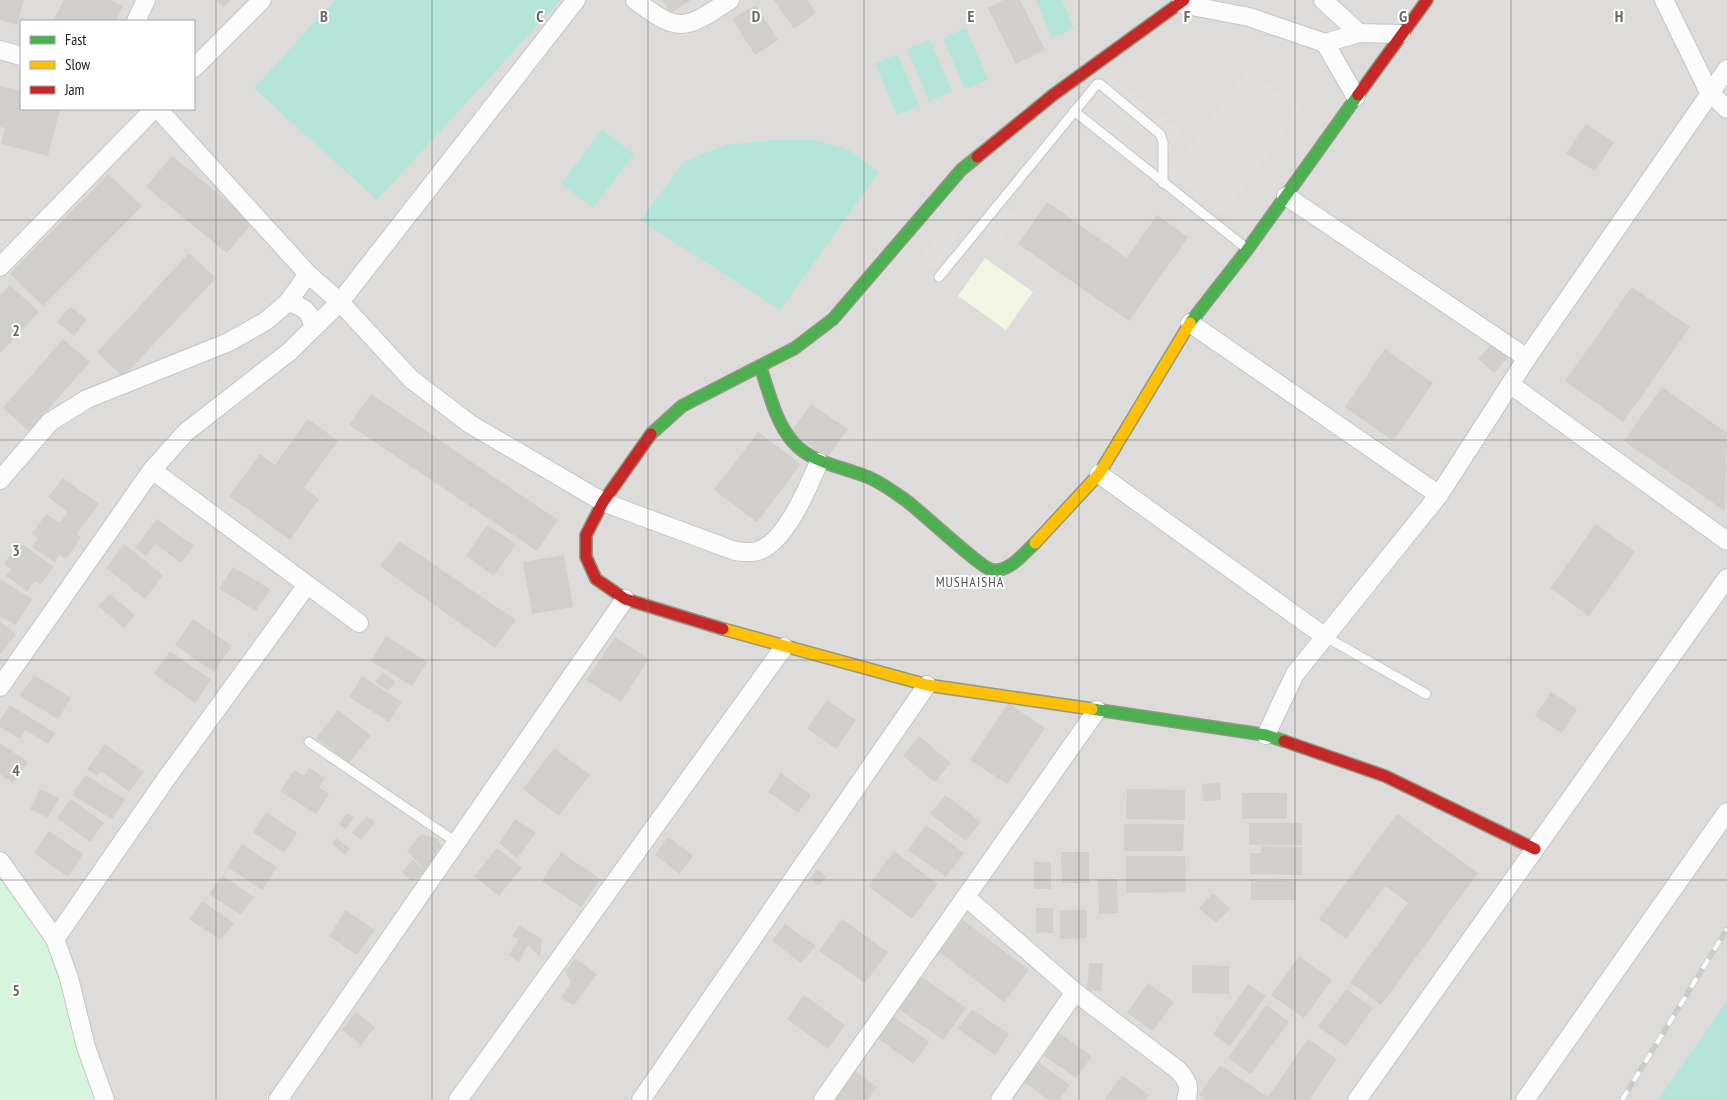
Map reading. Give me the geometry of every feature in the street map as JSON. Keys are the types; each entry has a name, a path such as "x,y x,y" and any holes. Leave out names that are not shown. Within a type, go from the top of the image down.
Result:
{"street":[{"path":"136,20 146,0"},
{"path":"195,67 262,0"},
{"path":"0,687 152,470 186,432 289,352 340,302 576,0"},
{"path":"635,0 660,19 680,26 699,21 730,0"},
{"path":"1323,0 1359,33"},
{"path":"760,366 774,404 791,438 819,462 846,468 875,480 904,499 984,567 1000,570 1013,564 1045,533 1099,474 1190,323 1247,250 1427,0"},
{"path":"1664,0 1709,92 1727,109"},
{"path":"1401,34 1359,33 1324,43 1249,17 1182,2 1053,95 961,170 833,320 795,348 682,406 650,435 603,502 586,535 586,557 596,579 625,599 784,647 928,685 1266,735 1385,776 1535,849"},
{"path":"1324,43 1356,97"},
{"path":"0,50 20,56"},
{"path":"1266,735 1296,674 1324,636 1439,495 1527,358 1709,92 1727,69"},
{"path":"0,267 153,110"},
{"path":"159,110 308,274 340,302 411,379 470,424 603,502 735,551 758,551 777,538 806,492 819,462"},
{"path":"1286,196 1527,358"},
{"path":"0,480 50,422 87,399 229,342 266,321 288,302 308,274"},
{"path":"288,302 302,306 311,315 313,328"},
{"path":"1190,323 1439,495"},
{"path":"1511,385 1727,541"},
{"path":"152,470 358,623"},
{"path":"1099,474 1324,636"},
{"path":"1357,1100 1727,578"},
{"path":"55,939 166,779 307,585"},
{"path":"278,1100 625,599"},
{"path":"458,1100 784,647"},
{"path":"641,1100 928,685"},
{"path":"823,1100 934,941 967,898 1097,710"},
{"path":"1525,1100 1727,812"},
{"path":"0,860 55,939 69,978 86,1047 105,1100"},
{"path":"967,898 1074,992 1178,1070 1186,1079 1189,1089 1186,1100"},
{"path":"1000,1100 1074,992"}],"lane":[{"path":"939,277 1094,86 1100,84 1160,134 1163,142 1163,183"},
{"path":"1074,111 1247,250"},
{"path":"1324,636 1426,694"},
{"path":"309,742 456,842"}],"shaded area":[{"path":"0,0 1727,0 1727,1085 1717,1100 0,1100"},
{"path":"335,0 560,1 377,200 254,88"},
{"path":"1036,0 1062,0 1074,29 1052,38"},
{"path":"966,28 988,80 965,89 943,38"},
{"path":"930,40 952,91 929,101 907,49"},
{"path":"898,54 919,106 897,115 875,63"},
{"path":"1247,70 1302,110 1223,215 1168,175"},
{"path":"1111,77 1184,132 1152,174 1079,119"},
{"path":"602,130 634,154 593,208 561,184"},
{"path":"770,140 815,140 849,150 879,172 780,310 640,220 685,161 726,145"},
{"path":"1004,206 1018,217 1000,242 985,231"},
{"path":"943,226 957,236 932,271 918,261"},
{"path":"985,258 1033,292 1006,330 958,296"},
{"path":"1727,1001 1727,1100 1658,1100"}],"green space":[{"path":"0,879 48,945 68,989 100,1100 0,1100"}],"building":[{"path":"0,0 24,0 17,25 0,20"},
{"path":"64,0 110,0 123,6 116,20 54,20"},
{"path":"216,0 231,0 223,8"},
{"path":"662,0 691,0 671,13"},
{"path":"774,0 807,0 816,13 794,29"},
{"path":"1003,0 1020,0 1045,50 1016,64 988,8"},
{"path":"756,5 778,40 755,55 732,19"},
{"path":"0,86 20,91 20,110 60,110 48,156 1,144 5,128 0,127"},
{"path":"1586,124 1614,142 1595,171 1566,153"},
{"path":"172,156 253,222 227,253 146,187"},
{"path":"108,174 142,206 43,306 10,274"},
{"path":"1047,202 1127,258 1157,215 1188,237 1129,321 1018,244"},
{"path":"189,253 216,278 123,377 97,352"},
{"path":"10,285 39,312 0,353 0,296"},
{"path":"1632,287 1690,327 1623,422 1565,381"},
{"path":"70,307 87,319 74,336 57,322"},
{"path":"63,339 90,362 29,431 3,408"},
{"path":"1496,339 1512,353 1494,373 1478,359"},
{"path":"1385,349 1433,383 1393,441 1345,407"},
{"path":"1662,387 1727,433 1725,511 1624,441"},
{"path":"371,394 558,520 537,551 349,425"},
{"path":"811,404 848,429 827,458 791,432"},
{"path":"308,419 338,441 304,488 319,499 290,540 229,496 260,454 275,465"},
{"path":"758,432 801,464 757,522 714,490"},
{"path":"63,478 99,504 77,534 81,537 66,559 59,555 55,562 32,547 38,538 32,534 46,514 60,523 68,512 48,497"},
{"path":"157,519 194,546 181,563 155,544 146,556 135,548"},
{"path":"1596,524 1635,552 1589,616 1550,588"},
{"path":"487,525 516,544 494,576 466,556"},
{"path":"399,541 516,620 495,648 380,566"},
{"path":"19,542 54,567 40,585 35,581 27,591 6,576 11,569 4,564"},
{"path":"124,544 163,575 145,599 106,568"},
{"path":"564,555 573,607 532,614 523,562"},
{"path":"233,567 270,589 256,611 219,589"},
{"path":"0,579 32,599 16,625 0,616"},
{"path":"110,594 135,615 124,628 98,606"},
{"path":"193,619 232,646 214,672 175,645"},
{"path":"0,622 16,634 0,655"},
{"path":"386,636 427,662 412,686 371,661"},
{"path":"615,637 649,659 621,702 586,680"},
{"path":"170,651 211,680 195,703 154,674"},
{"path":"383,672 395,682 388,691 375,682"},
{"path":"34,675 71,698 58,719 20,696"},
{"path":"362,676 402,702 389,722 349,697"},
{"path":"1551,692 1577,709 1562,733 1535,716"},
{"path":"827,700 856,720 836,749 807,728"},
{"path":"1008,703 1045,728 1007,784 970,760"},
{"path":"10,705 55,733 48,744 25,730 20,739 0,727 0,720"},
{"path":"338,710 371,735 349,763 316,738"},
{"path":"919,736 951,763 935,782 903,756"},
{"path":"0,743 28,762 13,783 0,774"},
{"path":"105,744 144,772 129,792 101,771 97,776 87,769"},
{"path":"554,748 590,775 559,816 523,789"},
{"path":"309,768 325,778 319,787 329,794 316,814 280,791 294,770 304,776"},
{"path":"781,773 811,795 798,813 768,792"},
{"path":"85,775 125,799 112,819 72,795"},
{"path":"1220,783 1221,800 1203,801 1202,784"},
{"path":"40,789 59,798 48,818 30,809"},
{"path":"1127,789 1185,790 1185,820 1126,819"},
{"path":"1242,793 1287,793 1287,819 1242,819"},
{"path":"945,795 981,822 966,841 930,814"},
{"path":"71,799 104,823 90,842 57,818"},
{"path":"266,812 297,833 284,853 253,832"},
{"path":"347,813 354,818 346,829 339,824"},
{"path":"1397,814 1478,873 1381,1005 1350,982 1408,903 1385,886 1346,939 1319,919"},
{"path":"367,816 375,822 361,840 352,833"},
{"path":"515,819 536,833 517,858 499,843"},
{"path":"1249,823 1302,823 1302,845 1249,845"},
{"path":"1124,824 1184,824 1183,851 1124,851"},
{"path":"926,825 964,853 946,877 908,850"},
{"path":"49,831 83,854 68,877 34,853"},
{"path":"421,834 437,838 446,853 430,876 407,851"},
{"path":"668,837 693,856 680,874 655,855"},
{"path":"336,838 350,849 345,855 332,843"},
{"path":"242,844 277,867 262,890 227,867"},
{"path":"1261,846 1302,847 1302,875 1250,874 1250,853 1261,853"},
{"path":"497,848 522,868 499,896 474,876"},
{"path":"894,851 938,884 912,919 868,886"},
{"path":"561,852 600,879 581,907 542,881"},
{"path":"1061,852 1089,852 1089,883 1062,883"},
{"path":"1126,856 1185,856 1186,892 1126,893"},
{"path":"413,860 426,872 412,881 402,872"},
{"path":"1034,862 1051,862 1051,889 1034,889"},
{"path":"818,869 827,877 818,886 810,878"},
{"path":"222,875 254,897 241,915 209,894"},
{"path":"1098,879 1117,879 1118,913 1099,914"},
{"path":"1251,881 1296,881 1296,900 1251,900"},
{"path":"1213,893 1230,909 1216,923 1199,908"},
{"path":"202,901 234,923 221,940 189,919"},
{"path":"1036,908 1053,908 1053,933 1036,933"},
{"path":"346,910 375,930 357,955 329,936"},
{"path":"1060,910 1087,910 1087,938 1060,939"},
{"path":"842,919 888,952 865,983 819,951"},
{"path":"963,920 1029,970 1004,1002 938,951"},
{"path":"785,924 816,946 801,963 772,941"},
{"path":"519,925 542,939 540,957 528,945 518,962 509,955 519,939 512,936"},
{"path":"1299,956 1332,980 1304,1018 1271,995"},
{"path":"575,958 597,974 574,1005 561,998 571,982 565,971"},
{"path":"1089,963 1103,963 1101,991 1087,990"},
{"path":"1192,965 1229,966 1229,994 1192,993"},
{"path":"916,973 966,1008 943,1040 893,1005"},
{"path":"1148,983 1174,1002 1153,1031 1127,1013"},
{"path":"1248,984 1266,996 1230,1046 1213,1034"},
{"path":"1346,989 1373,1008 1346,1046 1318,1027"},
{"path":"804,995 845,1025 828,1049 787,1019"},
{"path":"1266,1005 1289,1022 1251,1074 1228,1058"},
{"path":"972,1009 1009,1034 995,1055 958,1029"},
{"path":"356,1012 375,1027 361,1045 342,1030"},
{"path":"889,1013 929,1042 913,1064 873,1035"},
{"path":"1059,1033 1092,1056 1076,1078 1044,1056"},
{"path":"1308,1039 1337,1059 1309,1100 1206,1100 1199,1095 1220,1065 1268,1097"},
{"path":"1038,1062 1070,1085 1059,1100 1048,1100 1024,1082"},
{"path":"854,1071 877,1087 867,1100 832,1100"},
{"path":"1122,1075 1149,1095 1145,1100 1104,1100"}],"railway":[{"path":"1622,1100 1727,929"}],"traffic: fast":[{"path":"1190,323 1247,250 1358,95"},
{"path":"651,434 682,406 795,348 833,319 961,170 977,157"},
{"path":"760,366 773,406 782,425 793,442 808,455 870,478 885,486 912,505 975,560 992,570 998,570 1010,565 1035,543"},
{"path":"1092,709 1266,735 1284,741"}],"traffic: slow":[{"path":"1035,543 1099,474 1190,323"},
{"path":"723,629 927,685 1092,709"}],"traffic: jam":[{"path":"977,157 1053,95 1184,0"},
{"path":"1358,95 1427,0"},
{"path":"651,434 603,502 586,535 586,557 596,579 625,599 723,629"},
{"path":"1284,741 1385,776 1535,849"}],"district":[{"name":"MUSHAISHA","path":"970,582"}]}
